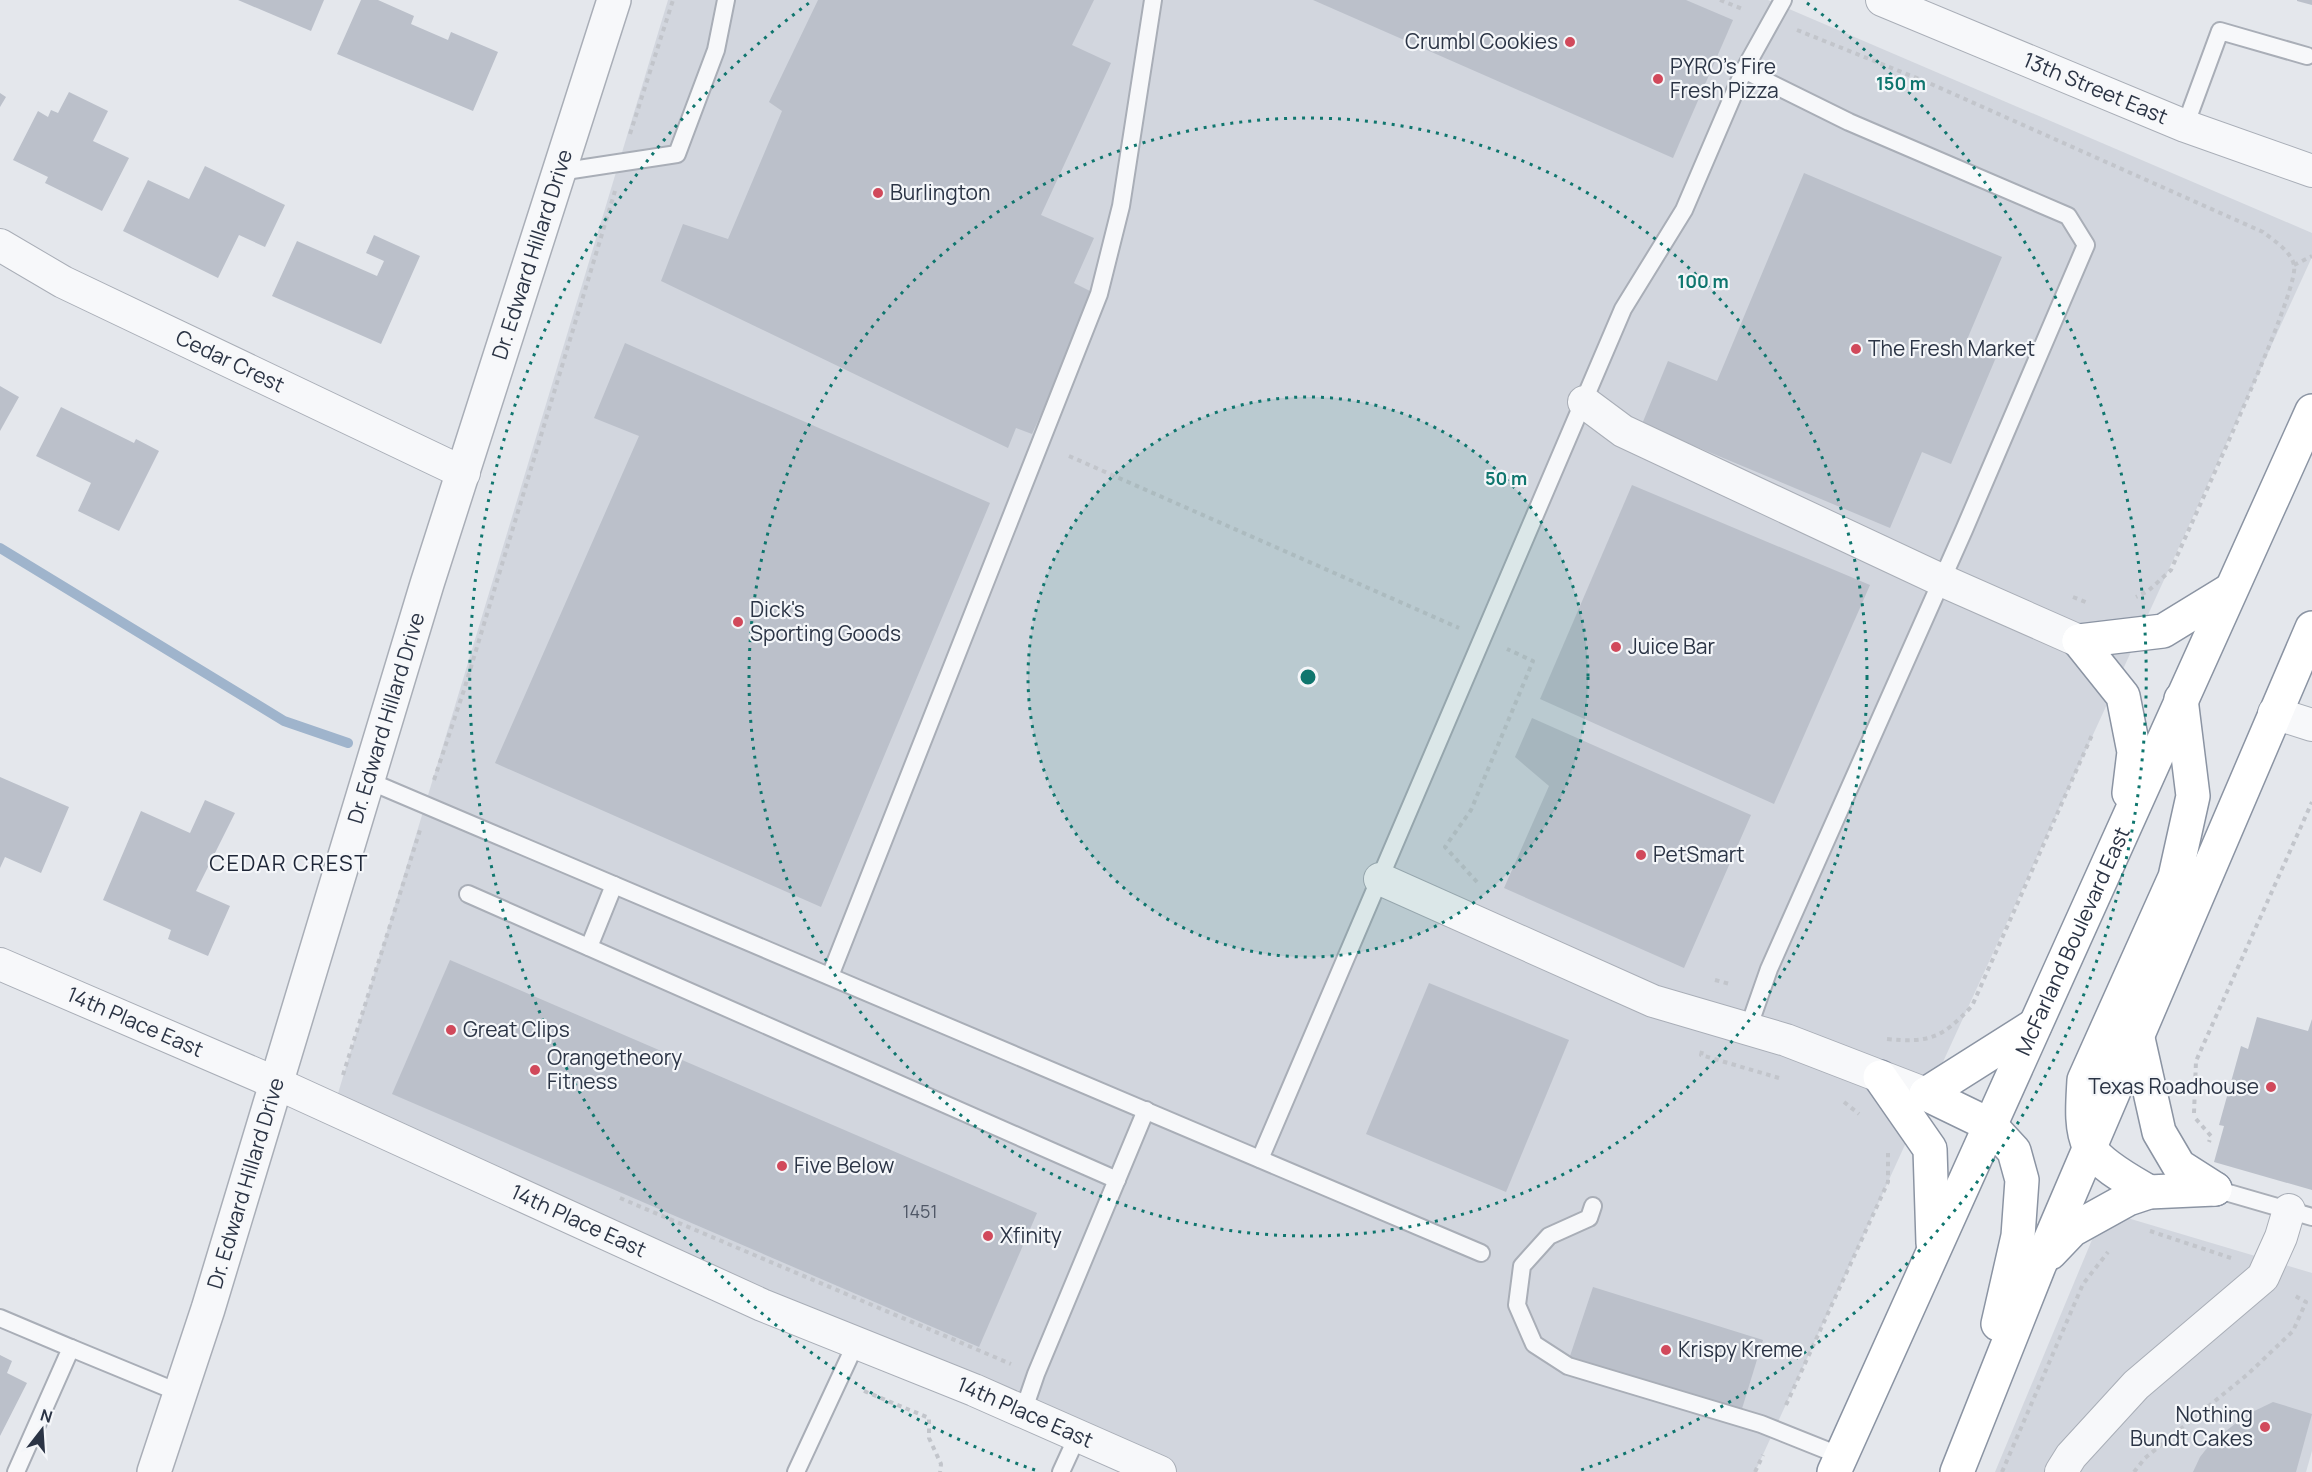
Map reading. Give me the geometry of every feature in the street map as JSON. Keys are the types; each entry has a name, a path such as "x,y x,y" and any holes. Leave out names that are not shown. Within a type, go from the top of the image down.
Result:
{"highway":[{"name":"McFarland Boulevard East","path":"1838,1464 2312,411"},
{"path":"2079,641 2163,631 2230,590"},
{"path":"1957,1472 2039,1266 2312,628"},
{"path":"2079,641 2123,696 2134,752 2126,822"},
{"path":"2149,1192 2117,1173 2090,1147 2082,1113 2084,1080 2175,877 2193,796 2181,699"},
{"path":"1926,1094 2035,1025"},
{"path":"2137,1034 2158,1132 2179,1166 2215,1189"},
{"path":"1880,1077 1930,1149 1934,1250"},
{"path":"1926,1094 1990,1125 2014,1151 2022,1180 2018,1236 1976,1424"},
{"path":"2039,1266 2072,1230 2128,1199 2149,1192 2215,1189"}],"street":[{"name":"Dr. Edward Hillard Drive","path":"154,1472 369,781 427,584 614,0"},
{"name":"13th Street East","path":"1882,0 2185,126 2312,171"},
{"name":"Cedar Crest","path":"0,245 63,282 464,473"},
{"path":"1584,402 1623,431 1941,580 2079,641"},
{"path":"2274,713 2312,725"},
{"path":"1380,879 1653,1001 1786,1040 1926,1094"},
{"name":"14th Place East","path":"0,964 276,1083 762,1305 1023,1412 1160,1472"},
{"path":"2061,1472 2071,1456 2136,1385 2263,1277 2282,1237 2300,1214"}],"lane":[{"path":"559,172 677,154 716,50 726,0"},
{"path":"830,976 1099,294 1121,206 1153,0"},
{"path":"1260,1159 1623,309 1684,210 1744,70 1783,0"},
{"path":"2185,126 2220,31 2307,56"},
{"path":"1744,70 1849,122 2068,216 2086,244 1769,969 1748,1029"},
{"path":"369,781 1481,1253"},
{"path":"589,947 614,885"},
{"path":"468,894 1117,1180"},
{"path":"1023,1412 1036,1374 1146,1110"},
{"path":"2215,1189 2300,1214"},
{"path":"1593,1206 1588,1218 1549,1236 1522,1266 1517,1305 1534,1344 1568,1366 1774,1429 1838,1464"},
{"path":"0,1318 180,1393"},
{"path":"796,1472 855,1343"},
{"path":"16,1472 71,1348"},
{"path":"1061,1472 1077,1437"}],"path":[{"path":"638,105 673,0"},
{"path":"1720,0 1736,7"},
{"path":"1819,40 1929,83 2263,232 2285,250 2294,265 2292,286 2274,333 2170,570 2148,591 2133,598"},
{"path":"442,758 605,226"},
{"path":"2294,265 2312,256"},
{"path":"2067,594 2099,607"},
{"path":"1879,1038 1924,1041 1952,1028 1972,1006 2093,733"},
{"path":"333,1110 417,842"},
{"path":"1712,1018 1701,1055 1787,1080"},
{"path":"343,1075 353,1081"},
{"path":"1839,1099 1864,1118"},
{"path":"1755,1472 1888,1182 1888,1154 1884,1143"},
{"path":"610,1194 1036,1374"},
{"path":"838,1380 929,1418 929,1438 941,1464 940,1472"}],"shaded area":[{"path":"668,0 1768,0 2312,233 2312,257 1755,1472 1156,1472 333,1110"},
{"path":"2104,1211 2312,1273 2312,1451 2306,1472 1995,1472"}],"building":[{"path":"238,0 324,0 311,31"},
{"path":"361,0 378,0 414,16 411,24 448,40 451,32 498,52 473,111 337,54"},
{"path":"818,0 1094,0 1072,45 1111,63 1041,215 1094,238 1074,283 1096,294 1032,434 1016,428 1008,448 661,281 683,224 728,239 782,111 769,102"},
{"path":"1313,0 1686,0 1733,20 1673,158"},
{"path":"2312,0 2312,5 2297,1"},
{"path":"69,92 108,111 93,141 129,158 102,211 45,183 48,177 13,160 38,111 48,117 51,110 58,113"},
{"path":"0,93 6,97 0,107"},
{"path":"205,166 285,205 265,247 239,235 218,278 123,231 148,180 189,199"},
{"name":"The Fresh Market","path":"1804,173 2002,257 1966,342 1997,355 1951,464 1922,452 1890,528 1642,424 1668,361 1717,381"},
{"path":"374,235 420,256 381,344 272,296 297,241 377,276 384,261 366,253"},
{"path":"625,343 990,503 821,907 495,763 639,436 594,418"},
{"path":"0,386 19,397 0,431"},
{"path":"61,407 134,443 136,439 159,451 119,531 78,511 91,483 36,456"},
{"path":"1632,485 1870,585 1774,804 1540,699"},
{"path":"1532,718 1751,815 1684,968 1504,888 1549,786 1515,757"},
{"path":"0,777 69,807 41,873 5,857 0,868"},
{"path":"205,800 235,813 196,891 230,906 208,956 168,939 171,930 103,900 141,811 190,833"},
{"path":"450,960 1037,1213 979,1347 392,1094"},
{"path":"1429,983 1569,1040 1506,1192 1366,1134"},
{"name":"Texas Roadhouse","path":"2257,1017 2308,1031 2312,1019 2312,1190 2214,1162 2224,1126 2219,1125 2241,1046 2248,1049"},
{"name":"Krispy Kreme","path":"1593,1287 1763,1340 1741,1412 1569,1359"},
{"path":"0,1355 12,1361 7,1373 27,1383 0,1436"},
{"path":"2273,1402 2312,1414 2296,1472 2193,1472 2200,1457 2211,1443 2246,1415"}],"waterway":[{"path":"0,548 284,721 348,743"}],"place":[{"name":"Crumbl Cookies","path":"1570,42"},
{"name":"PYRO's Fire Fresh Pizza","path":"1658,79"},
{"name":"Burlington","path":"878,193"},
{"name":"The Fresh Market","path":"1856,349"},
{"name":"Dick's Sporting Goods","path":"738,622"},
{"name":"Juice Bar","path":"1616,647"},
{"name":"PetSmart","path":"1641,855"},
{"name":"Great Clips","path":"451,1030"},
{"name":"Orangetheory Fitness","path":"535,1070"},
{"name":"Texas Roadhouse","path":"2271,1087"},
{"name":"Five Below","path":"782,1166"},
{"name":"Xfinity","path":"988,1236"},
{"name":"Krispy Kreme","path":"1666,1350"},
{"name":"Nothing Bundt Cakes","path":"2265,1427"}],"district":[{"name":"CEDAR CREST","path":"289,863"}]}
